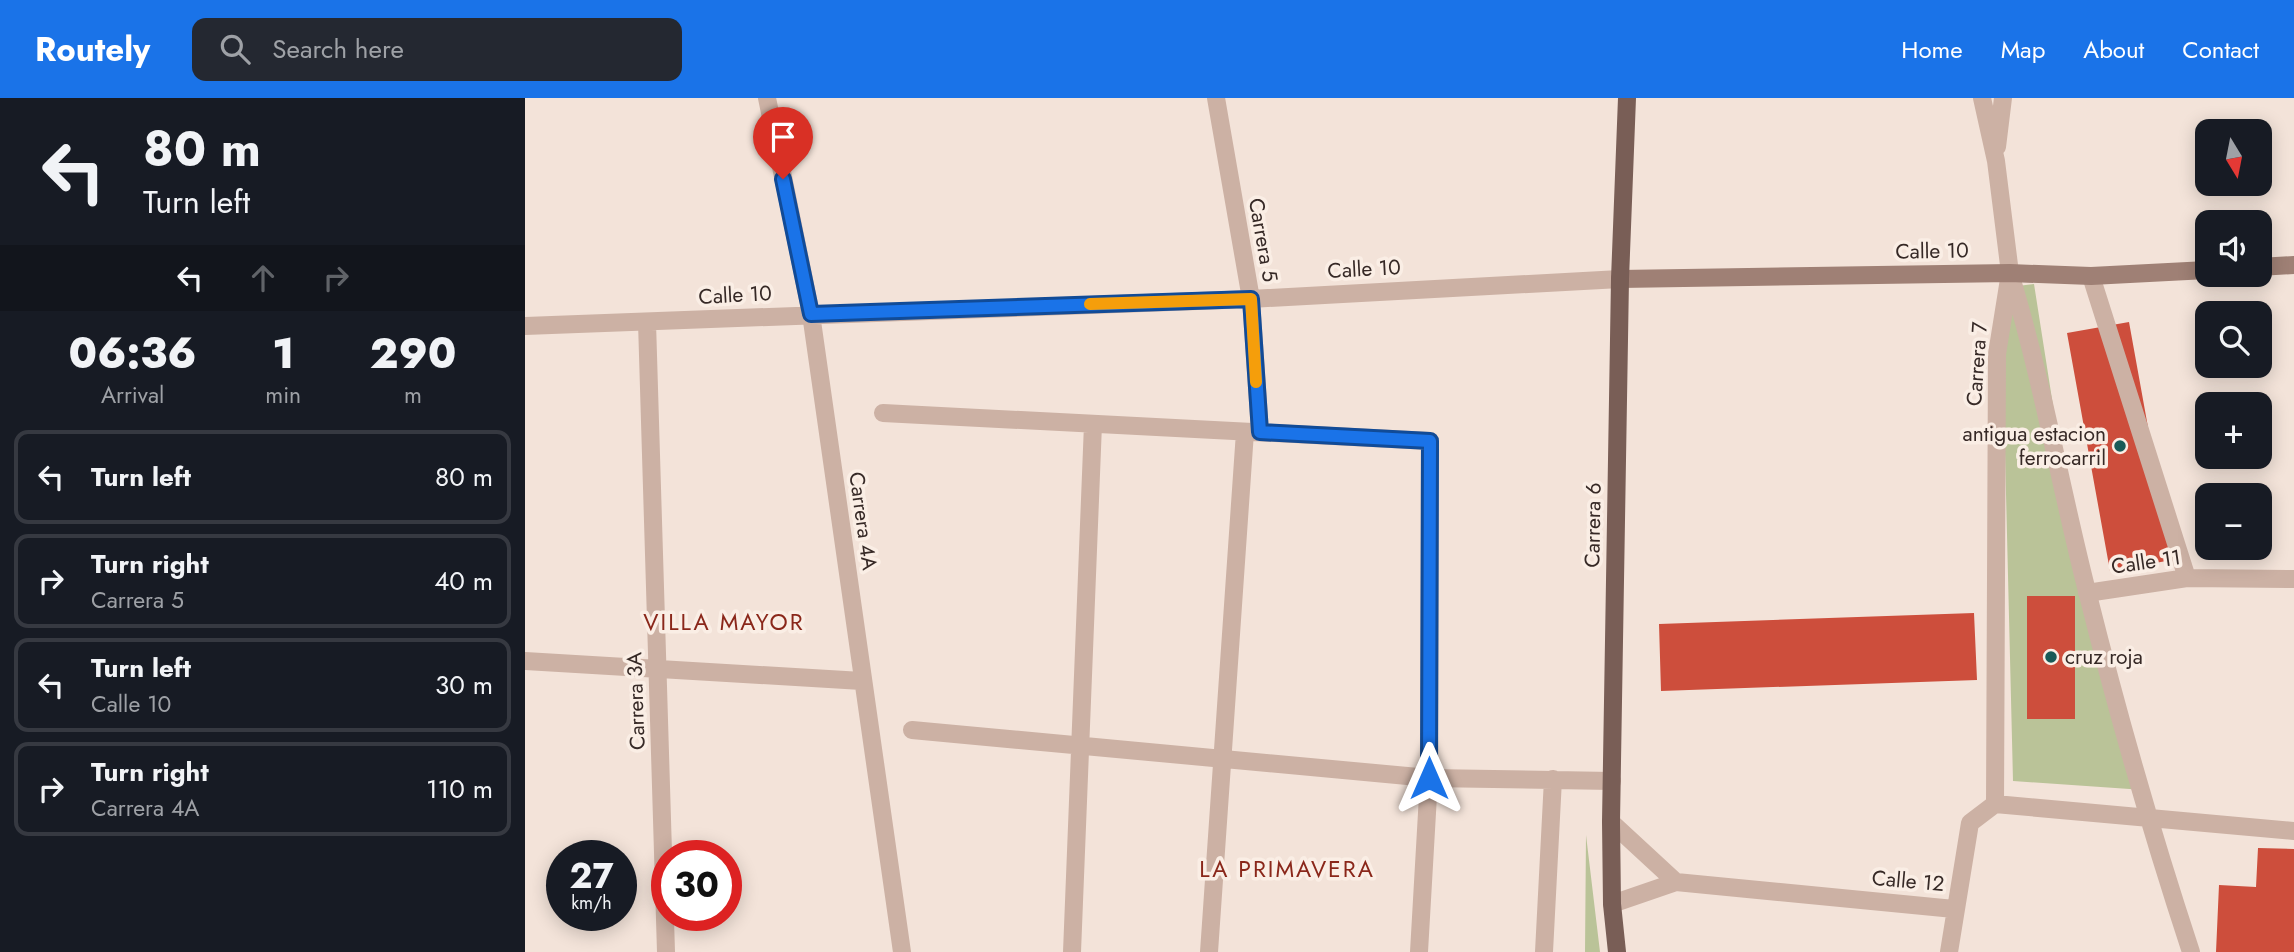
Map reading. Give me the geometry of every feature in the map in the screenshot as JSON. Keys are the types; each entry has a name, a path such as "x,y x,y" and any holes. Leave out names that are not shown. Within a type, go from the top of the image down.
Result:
{"main road":[{"name":"Carrera 6","path":"1618,952 1612,904 1611,822 1620,279 1627,98"},
{"path":"2272,266 2294,265"},
{"name":"Calle 10","path":"1620,279 2010,273 2091,276 2195,271"}],"street":[{"name":"Carrera 4A","path":"767,98 811,314 902,952"},
{"name":"Carrera 5","path":"1209,952 1222,759 1252,432 1251,299 1216,98"},
{"name":"Carrera 7","path":"1982,98 1996,161 2010,273 1997,354 1995,804"},
{"path":"1996,161 2003,98"},
{"path":"2010,273 2033,352 2087,593 2147,818 2191,952"},
{"path":"2091,276 2187,578"},
{"name":"Calle 10","path":"525,326 1251,299 1620,279"},
{"name":"Carrera 3A","path":"646,322 666,952"},
{"path":"883,413 1430,441 1429,778 1419,952"},
{"path":"1072,952 1093,424"},
{"name":"Calle 11","path":"2087,593 2187,578 2294,579"},
{"path":"525,661 862,681"},
{"path":"912,730 1429,778 1612,781"},
{"path":"1544,952 1553,779"},
{"path":"1995,804 2294,831"},
{"name":"Calle 12","path":"1612,904 1676,883 1954,909 1970,823 1995,804"},
{"path":"1611,822 1676,883"},
{"path":"1949,952 1954,909"}],"green space":[{"path":"2034,284 2083,597 2144,790 2013,781 2001,288"},
{"path":"1586,835 1600,952 1585,952"}],"building":[{"name":"antigua estacion ferrocarril","path":"2129,322 2172,560 2110,571 2067,333"},
{"name":"cruz roja","path":"2027,596 2075,596 2075,719 2027,719"},
{"path":"1974,613 1977,680 1661,691 1659,624"},
{"path":"2258,848 2294,849 2294,952 2216,952 2219,885 2256,887"}],"slow traffic":[{"path":"1090,304 1251,299 1256,382"}],"place":[{"name":"antigua estacion ferrocarril","path":"2120,446"},
{"name":"cruz roja","path":"2051,657"}],"district":[{"name":"VILLA MAYOR","path":"724,622"},
{"name":"LA PRIMAVERA","path":"1287,869"}],"route":[{"path":"783,179 811,314 1251,299 1260,432 1430,441 1429,778"}]}
